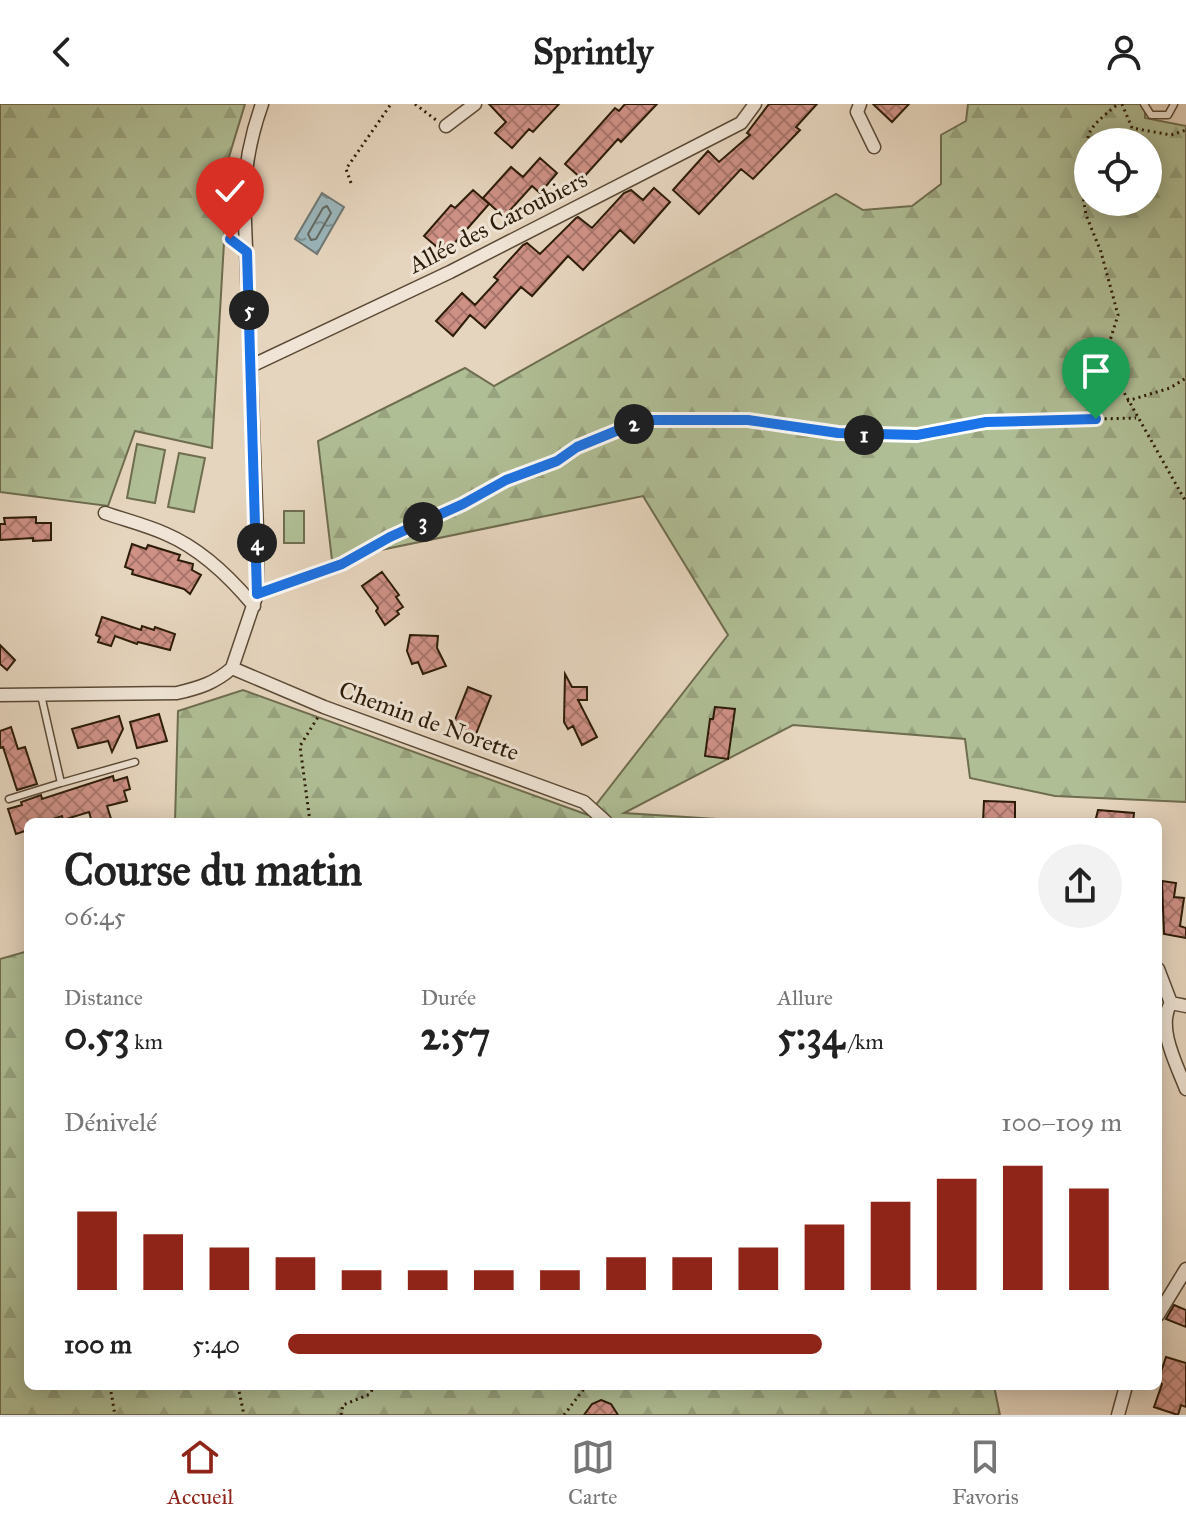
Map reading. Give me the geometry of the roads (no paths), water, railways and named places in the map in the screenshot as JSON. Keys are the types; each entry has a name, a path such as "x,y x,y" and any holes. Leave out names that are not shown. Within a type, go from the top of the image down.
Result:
{"street":[{"path":"0,695 177,693 217,681 232,668 255,600 244,197 245,166 262,104"},
{"path":"446,126 475,104"},
{"name":"Allée des Caroubiers","path":"251,366 450,272 741,123 755,104"},
{"path":"860,104 857,112 874,147"},
{"path":"105,513 165,533 191,546 255,600"},
{"name":"Chemin de Norette","path":"232,668 324,707 584,802 602,818"},
{"path":"1162,979 1171,1003"},
{"path":"1171,1003 1186,1006"},
{"path":"1171,1003 1165,1013 1167,1034 1186,1089"},
{"path":"1162,1308 1186,1269"},
{"path":"1118,1415 1125,1390"}],"lane":[{"path":"1144,104 1151,115 1168,115 1174,104"},
{"path":"41,695 61,783"},
{"path":"9,799 135,762"}],"water":[{"path":"322,193 344,207 317,254 295,239"}]}
